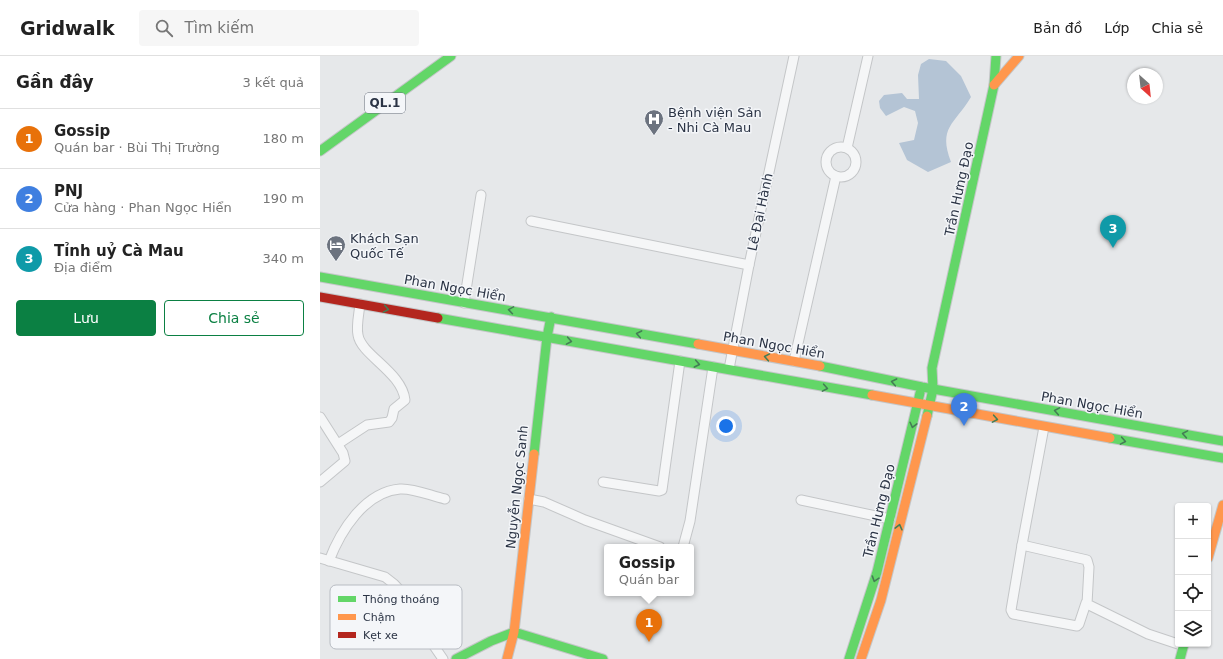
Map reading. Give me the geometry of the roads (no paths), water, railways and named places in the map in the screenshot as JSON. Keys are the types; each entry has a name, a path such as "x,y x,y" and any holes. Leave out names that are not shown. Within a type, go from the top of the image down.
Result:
{"main road":[{"name":"QL.1","path":"320,151 451,56"},
{"name":"Trần Hưng Đạo","path":"861,659 881,600 929,407 933,389 932,368 994,85 996,56"},
{"name":"Trần Hưng Đạo","path":"994,85 1019,56"},
{"name":"Phan Ngọc Hiển","path":"320,277 794,361 922,387 1223,440"},
{"path":"320,297 929,407 1223,458"},
{"name":"Nguyễn Ngọc Sanh","path":"507,659 514,632 550,317"},
{"name":"Trần Hưng Đạo","path":"849,659 880,560 922,387 932,368"},
{"path":"1211,547 1223,505"},
{"path":"880,560 890,562"},
{"path":"456,659 491,641 514,632 603,659"},
{"path":"1180,659 1181,647"}],"street":[{"name":"Lê Đại Hành","path":"729,370 749,265 794,56"},
{"path":"847,148 868,56"},
{"path":"838,148 847,148 854,155 856,160 854,170 846,176 836,176 828,169 827,159 834,150 838,148"},
{"path":"794,361 836,176"},
{"path":"464,303 481,195"},
{"path":"532,221 749,265"},
{"path":"338,444 367,425 389,422 395,408 405,400 401,388 392,374 361,342 358,335 360,304"},
{"path":"603,482 659,491 662,490 680,361"},
{"path":"684,544 690,522 713,367"},
{"path":"320,417 338,444 345,460 320,482"},
{"path":"1022,545 1087,560 1089,567 1086,602 1079,624 1076,626 1013,614 1011,610 1022,545 1044,427"},
{"path":"395,585 385,577 324,560 343,531 371,500 382,494 401,489 445,499"},
{"path":"529,499 544,502 585,520 652,544"},
{"path":"801,500 890,519"},
{"path":"1086,602 1088,605 1148,634 1175,642"},
{"path":"436,649 443,659"}],"water":[{"path":"929,59 946,61 961,76 971,97 947,133 947,150 951,162 928,172 907,160 899,143 914,140 918,123 915,111 904,107 886,116 880,108 879,101 884,95 902,93 907,99 919,99 918,75 921,64"}],"place":[{"name":"Bệnh viện Sản - Nhi Cà Mau","path":"654,136"},
{"name":"Tỉnh uỷ Cà Mau","path":"1113,248"},
{"name":"Khách Sạn Quốc Tế","path":"336,262"},
{"name":"PNJ","path":"964,426"},
{"name":"Gossip","path":"649,642"}]}
